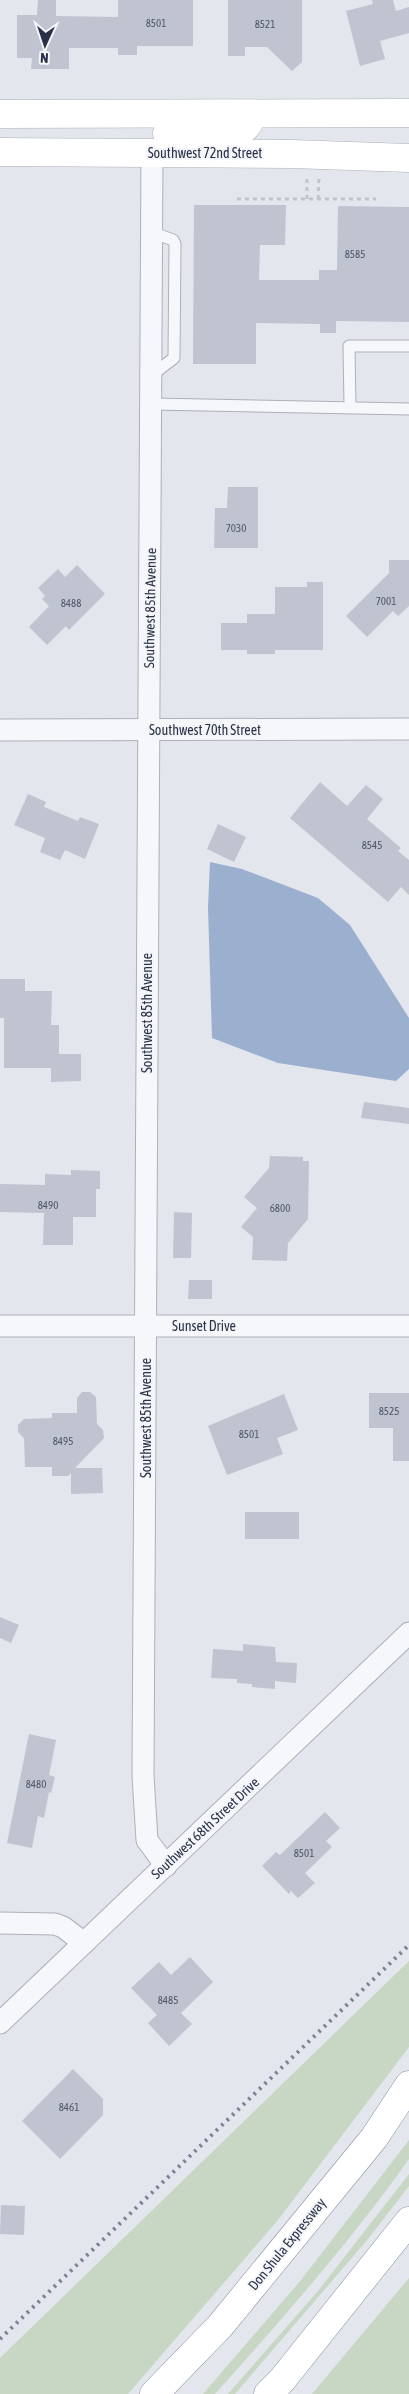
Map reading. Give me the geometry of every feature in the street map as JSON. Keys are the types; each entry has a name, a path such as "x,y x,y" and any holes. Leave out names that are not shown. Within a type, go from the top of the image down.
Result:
{"main road":[{"path":"0,114 409,113"},
{"path":"152,153 156,136 165,133 232,134 247,128 253,114"},
{"name":"Southwest 72nd Street","path":"0,152 292,154 409,158"},
{"name":"Don Shula Expressway","path":"154,2394 220,2326 374,2138 409,2085"},
{"path":"268,2394 282,2380 409,2221"}],"street":[{"name":"Southwest 85th Avenue","path":"152,153 143,1792 147,1840 166,1866"},
{"name":"Southwest 70th Street","path":"0,730 409,729"},
{"name":"Sunset Drive","path":"0,1326 409,1326"},
{"name":"Southwest 68th Street Drive","path":"0,2023 409,1633"},
{"path":"0,1923 55,1924 63,1927 84,1943"}],"lane":[{"path":"350,407 349,346 409,346"},
{"path":"152,404 409,409"}],"path":[{"path":"307,178 307,199"},
{"path":"318,199 319,178"},
{"path":"237,199 376,199"}],"green space":[{"path":"409,1961 409,2047 278,2220 128,2394 0,2394 0,2358"},
{"path":"409,2140 409,2159 340,2250 215,2394 203,2394 301,2280"},
{"path":"409,2174 409,2186 368,2239 235,2394 228,2394 318,2291"},
{"path":"409,2278 409,2394 312,2394"}],"water":[{"path":"210,862 242,869 318,898 350,925 409,1018 409,1069 396,1081 278,1063 212,1038 208,907"}],"building":[{"path":"38,0 56,0 56,16 118,17 118,0 193,0 193,46 137,46 137,55 118,55 118,48 69,48 69,69 31,69 32,58 17,58 17,15 37,15"},
{"path":"228,0 302,0 302,62 292,71 267,47 245,47 245,56 228,56"},
{"path":"372,0 393,0 396,11 409,7 409,33 380,41 385,59 360,66 346,11 373,4"},
{"path":"194,205 286,205 285,245 260,245 259,280 319,280 319,270 337,270 338,206 409,207 409,322 336,321 336,333 320,333 320,324 256,323 256,364 193,364"},
{"path":"228,487 258,487 258,548 214,548 215,508 227,508"},
{"path":"389,560 409,560 409,606 398,616 393,611 367,637 346,616 389,573"},
{"path":"77,565 105,594 69,630 66,626 47,645 29,627 49,606 42,599 45,596 38,588 58,569 65,577"},
{"path":"307,582 323,582 323,650 275,650 275,654 247,654 247,650 221,650 221,623 247,623 247,614 275,614 275,587 307,587"},
{"path":"320,782 347,806 366,785 383,799 367,819 401,848 398,851 409,860 409,895 401,887 388,902 290,818"},
{"path":"28,794 46,802 44,807 78,821 80,817 99,824 85,859 65,850 60,860 40,852 45,838 14,825"},
{"path":"218,824 246,837 234,862 207,849"},
{"path":"0,979 25,979 25,991 52,991 51,1025 59,1025 59,1054 81,1054 81,1081 51,1082 51,1068 4,1068 4,1018 0,1018"},
{"path":"364,1102 409,1108 409,1124 361,1118"},
{"path":"270,1156 303,1157 303,1161 309,1161 308,1219 288,1243 287,1261 252,1260 253,1237 241,1227 257,1208 244,1197 269,1168"},
{"path":"71,1170 100,1171 100,1189 96,1189 96,1217 73,1217 73,1245 43,1245 44,1213 0,1212 0,1184 45,1185 45,1174 71,1175"},
{"path":"174,1212 192,1213 191,1258 173,1258"},
{"path":"189,1280 212,1280 212,1299 188,1299"},
{"path":"82,1392 90,1392 96,1397 97,1424 103,1430 104,1438 75,1468 102,1468 103,1493 71,1494 71,1473 68,1476 52,1476 52,1467 25,1467 24,1438 18,1432 18,1425 24,1419 52,1418 52,1413 77,1413 77,1398"},
{"path":"369,1393 409,1393 409,1461 393,1461 393,1428 369,1428"},
{"path":"284,1394 298,1430 277,1438 283,1454 227,1475 208,1426"},
{"path":"245,1512 299,1512 299,1539 245,1539"},
{"path":"0,1617 19,1625 11,1643 0,1638"},
{"path":"243,1644 275,1647 276,1662 297,1663 296,1683 275,1681 275,1689 252,1687 252,1684 237,1683 237,1679 211,1678 213,1649 243,1651"},
{"path":"29,1734 56,1740 49,1775 55,1777 51,1793 49,1792 44,1818 38,1816 32,1848 7,1843"},
{"path":"325,1812 340,1828 326,1841 332,1847 305,1873 315,1883 298,1898 291,1891 289,1894 262,1866 276,1852 280,1855"},
{"path":"190,1957 213,1982 181,2013 192,2024 169,2046 148,2023 157,2015 131,1988 159,1962 171,1975"},
{"path":"73,2069 103,2099 103,2115 60,2159 22,2121"},
{"path":"1,2205 25,2206 24,2235 0,2234"}],"railway":[{"path":"0,2339 409,1945"}]}
